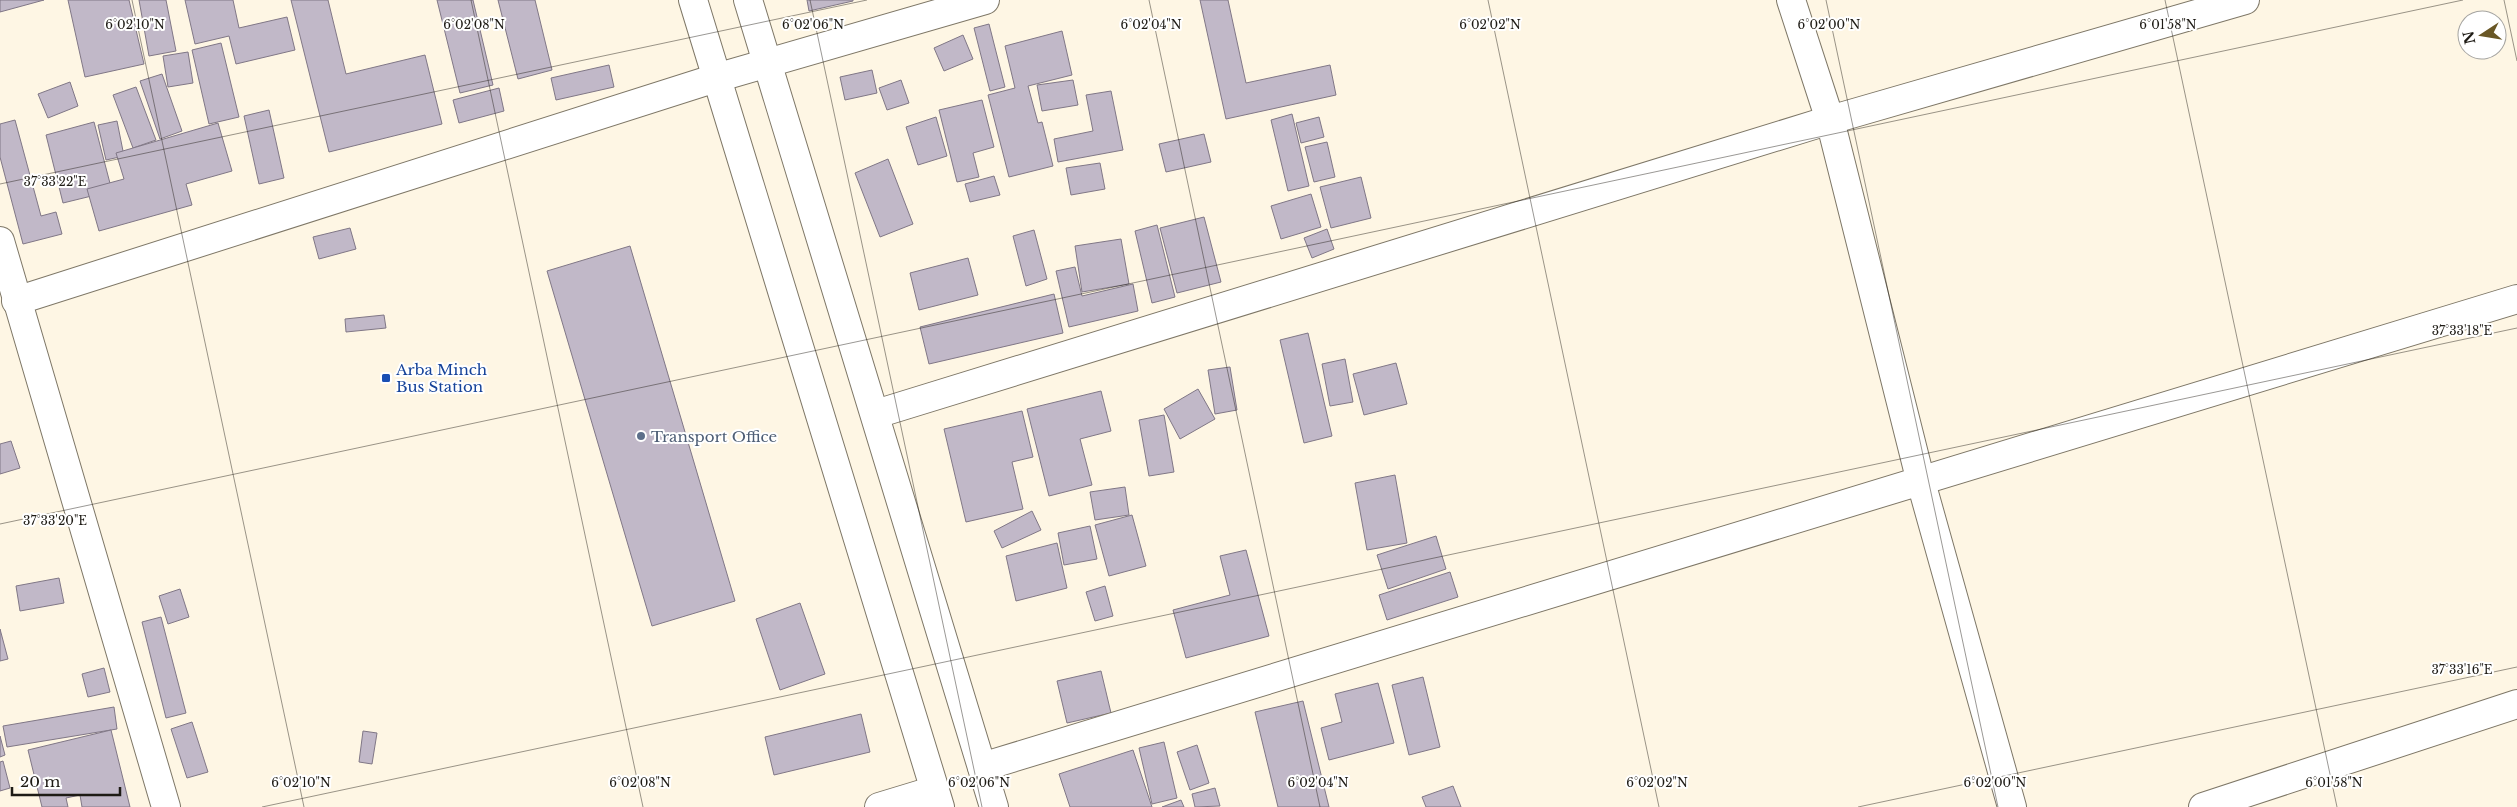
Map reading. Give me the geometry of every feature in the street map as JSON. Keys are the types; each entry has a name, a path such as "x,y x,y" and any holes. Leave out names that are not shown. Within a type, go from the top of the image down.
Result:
{"street":[{"path":"693,0 937,798 879,807"},
{"path":"748,0 766,64 876,414 994,807"},
{"path":"16,301 716,78 985,0"},
{"path":"1791,0 1830,120 1921,482 2012,807"},
{"path":"876,414 1830,120 2245,0"},
{"path":"0,242 166,807"},
{"path":"982,767 2517,299"},
{"path":"2203,807 2517,704"}],"building":[{"path":"0,0 44,0 0,12"},
{"path":"68,0 129,0 144,64 85,77"},
{"path":"139,0 166,0 176,51 149,56"},
{"path":"185,0 233,0 239,28 287,17 295,50 236,64 229,36 195,44"},
{"path":"291,0 328,0 346,74 425,55 442,124 329,152"},
{"path":"437,0 473,0 493,85 460,93"},
{"path":"498,0 535,0 552,70 518,79"},
{"path":"807,0 853,0 853,1 809,11"},
{"path":"1200,0 1228,0 1246,83 1330,65 1336,95 1226,119"},
{"path":"989,24 1005,87 990,91 974,28"},
{"path":"1062,31 1072,75 1028,86 1038,123 1042,122 1053,166 1009,177 988,95 1015,88 1005,46"},
{"path":"963,35 973,59 944,71 934,48"},
{"path":"221,43 239,117 209,124 192,50"},
{"path":"188,52 193,83 168,87 163,56"},
{"path":"609,65 614,87 556,100 551,78"},
{"path":"872,70 877,93 845,100 840,77"},
{"path":"162,74 182,131 160,139 140,81"},
{"path":"901,80 909,103 887,110 879,88"},
{"path":"1073,80 1078,105 1042,111 1037,85"},
{"path":"70,82 78,106 48,118 38,94"},
{"path":"136,87 156,140 133,148 113,95"},
{"path":"499,88 504,111 459,123 453,100"},
{"path":"1111,91 1123,150 1058,162 1054,139 1093,131 1086,95"},
{"path":"982,100 994,147 973,153 979,177 957,182 939,110"},
{"path":"269,110 284,178 259,184 244,116"},
{"path":"1292,114 1309,186 1288,191 1271,120"},
{"path":"936,117 947,156 918,165 906,127"},
{"path":"1319,117 1324,137 1301,143 1296,123"},
{"path":"15,120 41,216 56,212 62,234 23,244 0,157 0,124"},
{"path":"117,121 124,156 106,160 98,125"},
{"path":"94,122 112,191 63,203 46,135"},
{"path":"218,123 232,171 186,184 192,205 99,231 87,189 124,179 116,153"},
{"path":"1204,134 1211,162 1166,172 1159,144"},
{"path":"1327,142 1335,177 1314,182 1305,147"},
{"path":"888,159 913,224 880,237 855,173"},
{"path":"1100,163 1105,189 1071,195 1066,168"},
{"path":"994,176 1000,195 970,202 965,184"},
{"path":"1361,177 1371,218 1331,228 1320,187"},
{"path":"1311,194 1321,227 1281,239 1271,206"},
{"path":"1204,217 1221,282 1177,293 1160,228"},
{"path":"1157,225 1175,297 1152,303 1135,231"},
{"path":"350,228 356,249 319,259 313,237"},
{"path":"1327,229 1334,249 1312,258 1304,238"},
{"path":"1034,230 1047,279 1026,286 1013,236"},
{"path":"1121,239 1129,284 1082,292 1075,246"},
{"name":"Transport Office","path":"630,246 735,601 652,626 547,271"},
{"path":"968,258 978,295 919,310 910,273"},
{"path":"1075,267 1082,296 1133,284 1138,311 1069,327 1056,271"},
{"path":"1054,294 1063,333 929,364 920,327"},
{"path":"384,315 386,328 346,332 345,319"},
{"path":"1308,333 1332,436 1304,443 1280,340"},
{"path":"1345,359 1353,402 1330,406 1322,364"},
{"path":"1396,363 1407,404 1364,415 1353,374"},
{"path":"1230,367 1237,410 1215,414 1208,370"},
{"path":"1198,389 1215,419 1180,439 1164,409"},
{"path":"1101,391 1111,431 1080,439 1092,485 1049,496 1027,409"},
{"path":"1022,411 1033,457 1012,462 1023,509 966,522 944,429"},
{"path":"1164,415 1174,472 1149,476 1139,420"},
{"path":"11,441 20,468 0,474 0,444"},
{"path":"1395,475 1407,543 1367,550 1355,483"},
{"path":"1125,487 1129,515 1095,520 1090,492"},
{"path":"1032,511 1041,530 1002,548 994,531"},
{"path":"1132,515 1146,566 1109,576 1095,525"},
{"path":"1090,526 1097,559 1064,565 1058,533"},
{"path":"1436,536 1446,569 1388,589 1377,555"},
{"path":"1057,543 1067,588 1016,601 1006,556"},
{"path":"1246,550 1269,636 1186,658 1173,610 1230,595 1220,556"},
{"path":"1450,572 1458,597 1387,620 1379,595"},
{"path":"59,578 64,603 20,611 16,586"},
{"path":"1105,586 1113,616 1095,621 1086,592"},
{"path":"180,589 189,617 168,624 159,596"},
{"path":"800,603 825,674 780,690 756,619"},
{"path":"161,617 186,713 166,718 142,622"},
{"path":"0,629 8,659 0,661"},
{"path":"104,668 110,692 88,697 82,674"},
{"path":"1101,671 1111,713 1067,723 1057,681"},
{"path":"1423,677 1440,747 1409,755 1392,685"},
{"path":"1378,683 1394,743 1329,760 1321,728 1342,722 1335,694"},
{"path":"1303,701 1329,807 1278,807 1255,712"},
{"path":"114,707 117,729 7,747 3,726"},
{"path":"861,714 870,752 774,775 765,737"},
{"path":"192,722 208,772 187,778 171,729"},
{"path":"111,730 130,807 82,807 80,795 66,798 68,807 42,807 28,750"},
{"path":"363,731 377,733 372,764 359,762"},
{"path":"0,736 5,755 0,757"},
{"path":"1164,742 1177,798 1152,804 1139,748"},
{"path":"1197,745 1209,783 1190,790 1177,752"},
{"path":"1133,750 1152,807 1070,807 1059,774"},
{"path":"3,761 10,788 0,791 0,762"},
{"path":"1453,786 1461,807 1426,807 1422,797"},
{"path":"1215,788 1220,806 1195,807 1192,794"},
{"path":"1181,800 1184,807 1162,807"}],"place":[{"name":"Arba Minch Bus Station","path":"386,378"},
{"name":"Transport Office","path":"641,436"}]}
